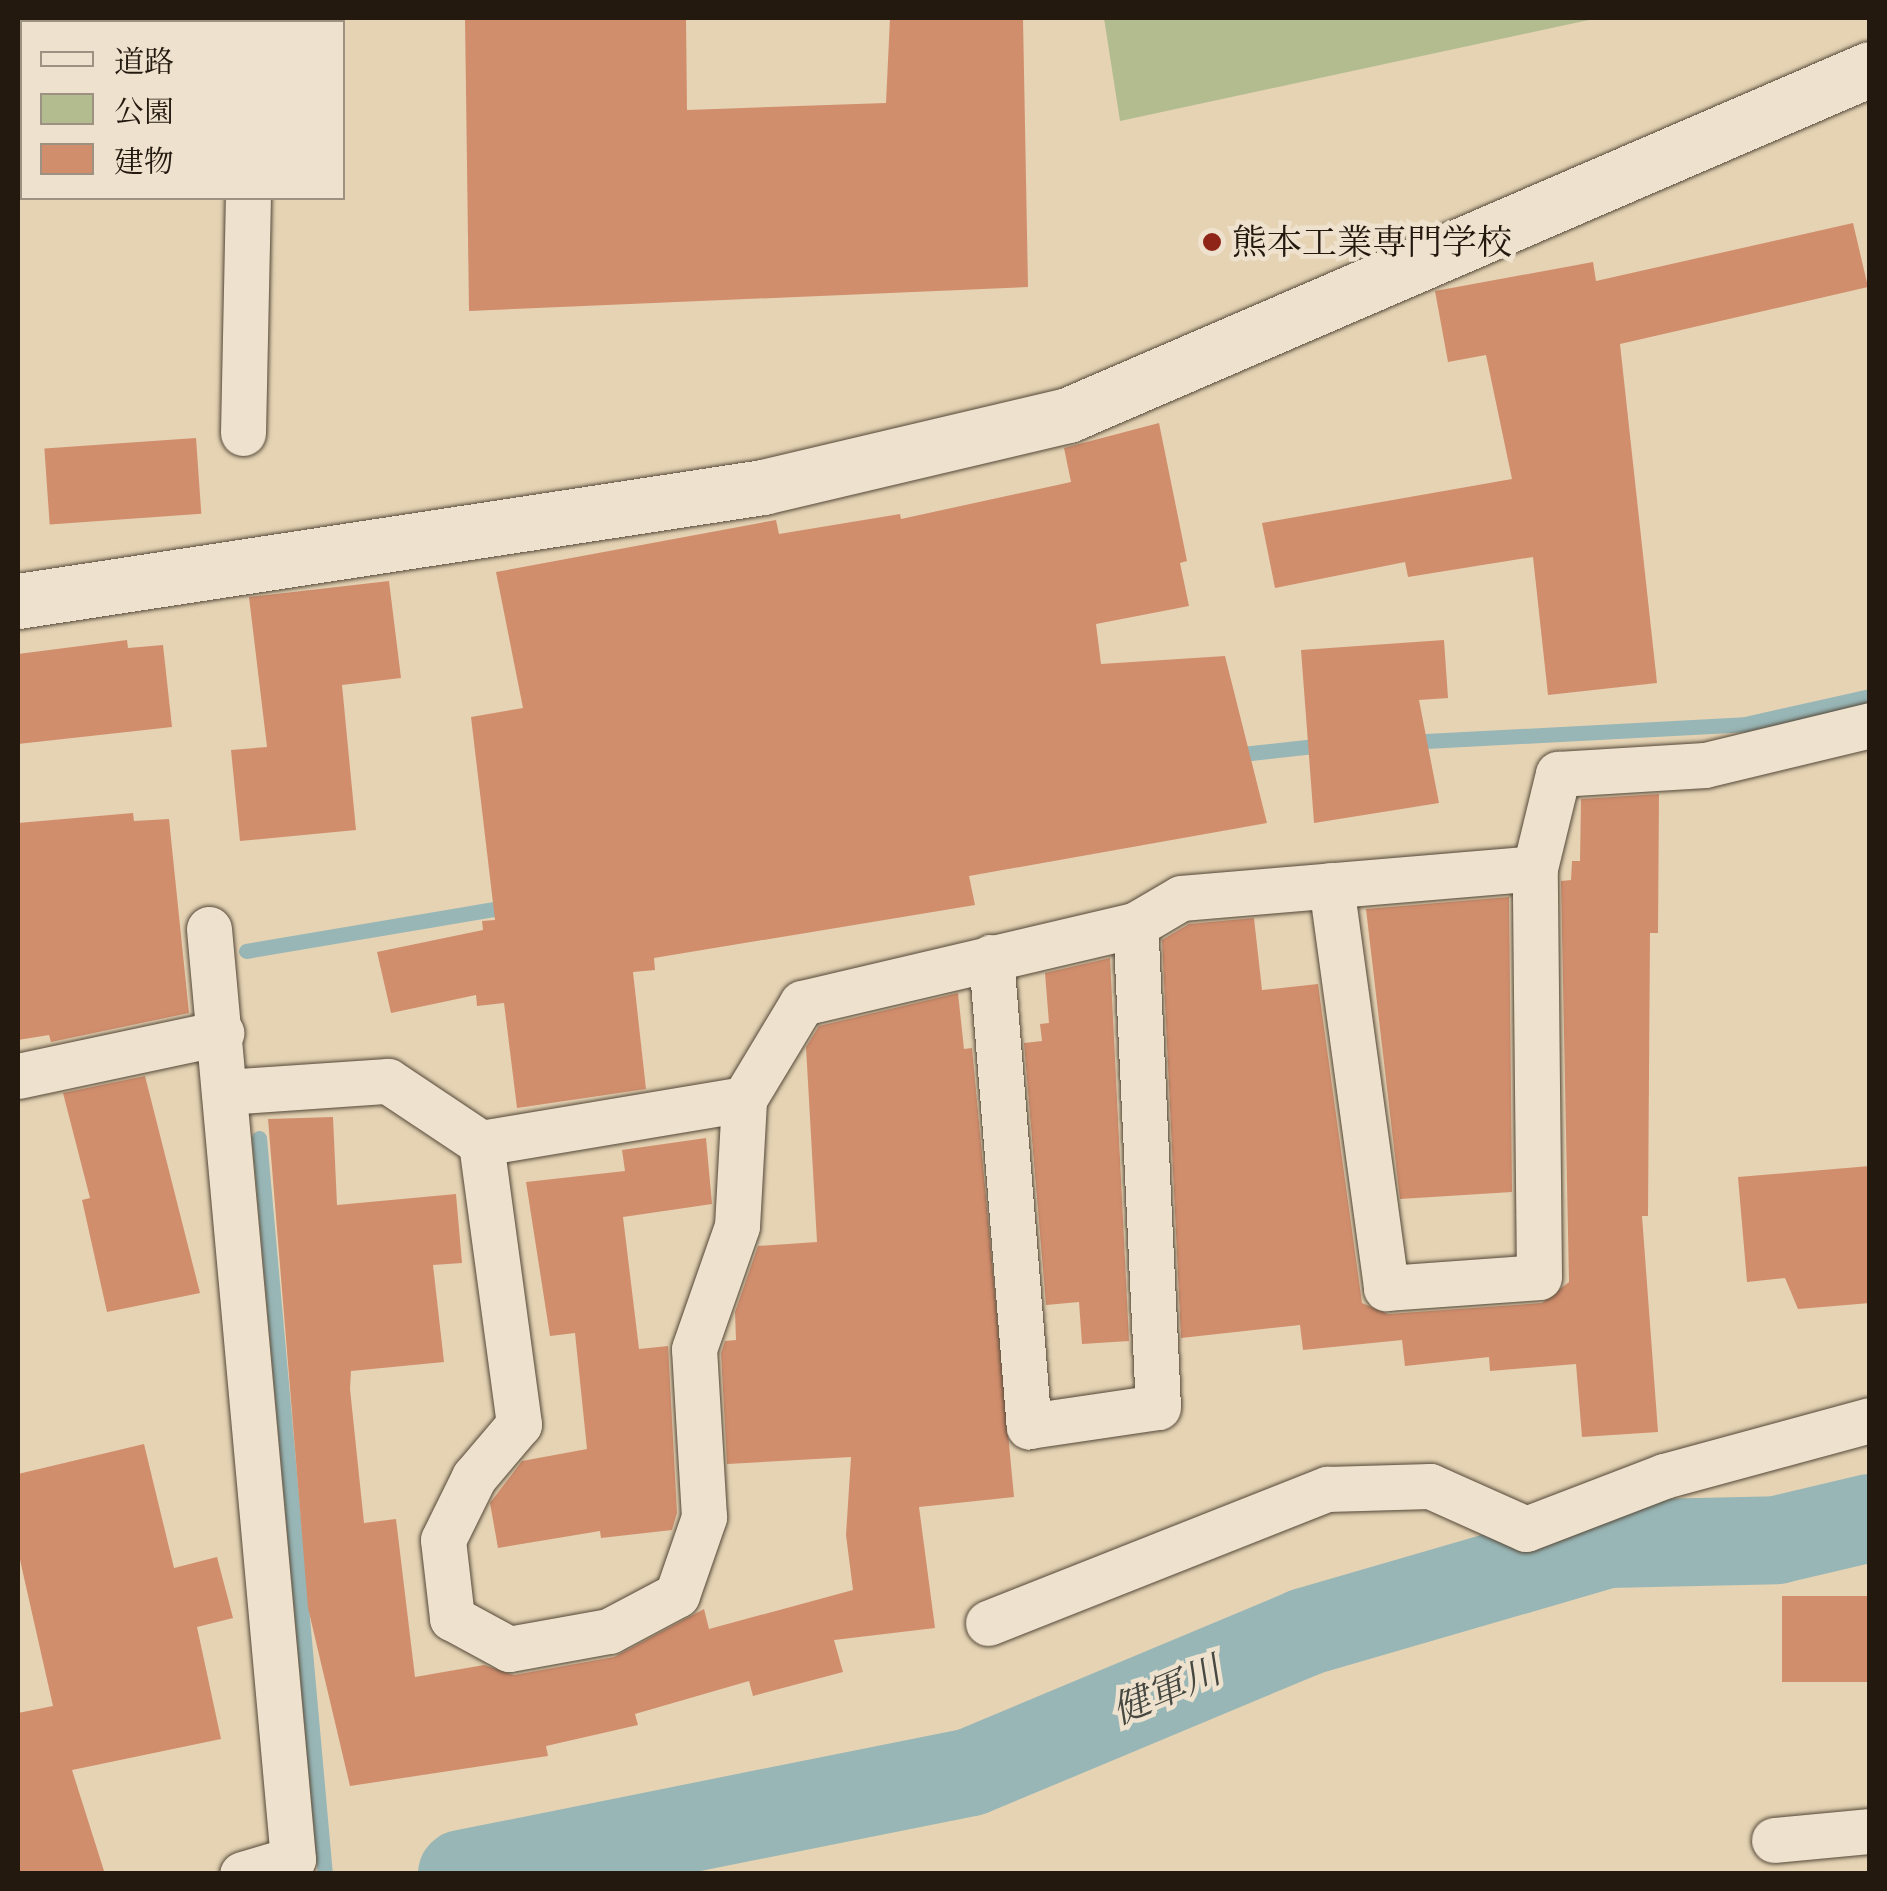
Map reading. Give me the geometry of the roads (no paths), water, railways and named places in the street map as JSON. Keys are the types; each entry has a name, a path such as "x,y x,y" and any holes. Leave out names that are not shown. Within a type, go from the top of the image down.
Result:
{"street":[{"path":"18,601 763,487 1068,414 1870,69"},
{"path":"243,433 248,200"},
{"path":"1331,885 1386,1288 1539,1277 1535,868 1558,774 1705,765 1870,724"},
{"path":"481,1142 519,1424 474,1477 443,1540 452,1618 509,1649 609,1632 677,1595 704,1517 694,1349 737,1226 744,1099 802,1003 1135,925 1181,898 1535,868"},
{"path":"992,957 1029,1426 1158,1407 1135,925"},
{"path":"209,930 293,1859 242,1874"},
{"path":"18,1076 221,1033"},
{"path":"225,1092 388,1081 481,1142 744,1099"},
{"path":"988,1623 1327,1490 1430,1486 1526,1529 1664,1476 1870,1420"},
{"path":"1774,1840 1870,1832"}],"waterway":[{"path":"1407,742 1745,724 1870,696"},
{"path":"1233,755 1324,745"},
{"path":"246,951 511,906"},
{"path":"259,1138 325,1874"},
{"name":"健軍川","path":"462,1874 971,1772 1305,1632 1607,1544 1777,1540 1870,1518"}],"place":[{"name":"熊本工業専門学校","path":"1212,242"}]}
